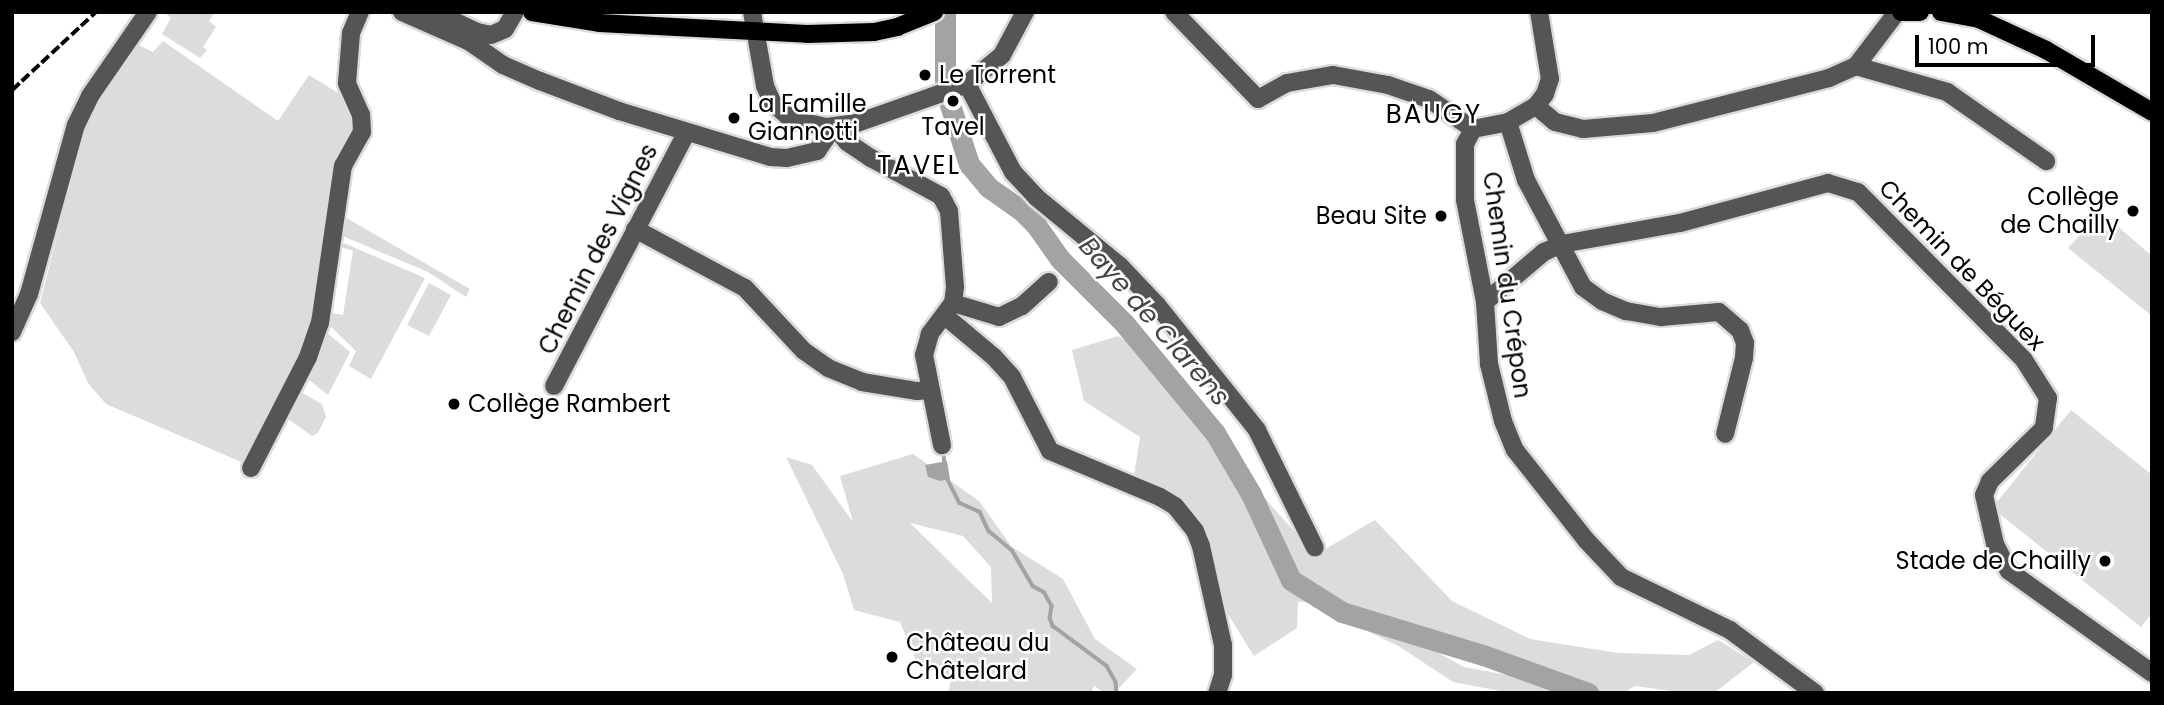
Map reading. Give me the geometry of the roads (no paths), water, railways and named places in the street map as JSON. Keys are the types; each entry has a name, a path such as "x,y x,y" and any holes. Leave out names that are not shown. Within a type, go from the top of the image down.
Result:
{"main road":[{"path":"533,12 599,23 853,34 897,27 928,15"},
{"path":"1899,12 1912,15 1920,12"},
{"path":"1941,12 1974,16 2067,61 2152,112"}],"street":[{"path":"12,332 29,294 76,125 90,96 148,12"},
{"path":"251,468 308,357 320,323 344,166 362,132 360,115 347,83 351,33 360,12"},
{"path":"402,12 470,42 503,65 532,78 686,133 770,157 787,158 817,151 831,127"},
{"path":"435,12 477,32 491,35 505,29 515,12"},
{"path":"752,12 765,86 772,102 791,119 831,127 856,123 935,98 967,84 988,70 1002,55 1025,12"},
{"path":"1174,12 1258,99 1287,82 1333,75 1388,85 1429,99 1473,129 1508,122 1536,106 1550,79 1539,12"},
{"path":"1536,106 1555,122 1583,129 1653,124 1829,78 1856,66 1899,12"},
{"path":"1856,66 1947,92 2046,160"},
{"path":"967,84 1013,172 1036,197 1120,266 1157,305 1256,430 1315,548"},
{"path":"1508,122 1526,180 1583,287 1602,301 1626,311 1661,317 1719,312 1731,319 1745,343 1744,358 1725,434"},
{"path":"831,127 870,158 941,197 949,211 955,287 949,309 926,344 925,365 942,445"},
{"name":"Chemin du Crépon","path":"1473,129 1465,144 1465,200 1485,302 1489,364 1503,421 1521,458 1587,540 1621,577 1730,629 1815,693"},
{"name":"Chemin des Vignes","path":"554,386 686,133"},
{"name":"Chemin de Béguex","path":"1485,302 1544,252 1562,244 1680,223 1828,183 1858,192 2024,360 2048,398 2044,428 1990,481 1984,495 1995,544 2009,571 2036,593 2095,631 2152,673"},
{"path":"635,229 745,288 804,351 828,368 862,382 917,391 930,390"},
{"path":"949,309 999,317 1022,306 1049,282"},
{"path":"949,309 1012,377 1050,451 1160,497 1175,506 1195,531 1201,546 1223,645 1223,675 1217,693"}],"waterway":[{"name":"Baye de Clarens","path":"945,12 945,89 969,164 988,187 1020,209 1036,225 1060,259 1124,323 1215,433 1251,494 1291,580 1342,612 1483,655 1588,693"},
{"path":"944,455 945,465"},
{"path":"946,476 960,503 980,512 989,531 1012,550 1033,586 1044,592 1052,606 1050,618 1053,626 1107,666 1116,682 1117,693"}],"railway":[{"path":"12,90 96,12"}],"place":[{"name":"Le Torrent","path":"925,75"},
{"name":"Tavel","path":"953,101"},
{"name":"La Famille Giannotti","path":"734,118"},
{"name":"Collège de Chailly","path":"2133,211"},
{"name":"Beau Site","path":"1441,216"},
{"name":"Collège Rambert","path":"454,404"},
{"name":"Stade de Chailly","path":"2105,561"},
{"name":"Château du Châtelard","path":"892,657"}],"district":[{"name":"BAUGY","path":"1434,115"},
{"name":"TAVEL","path":"919,166"}]}
